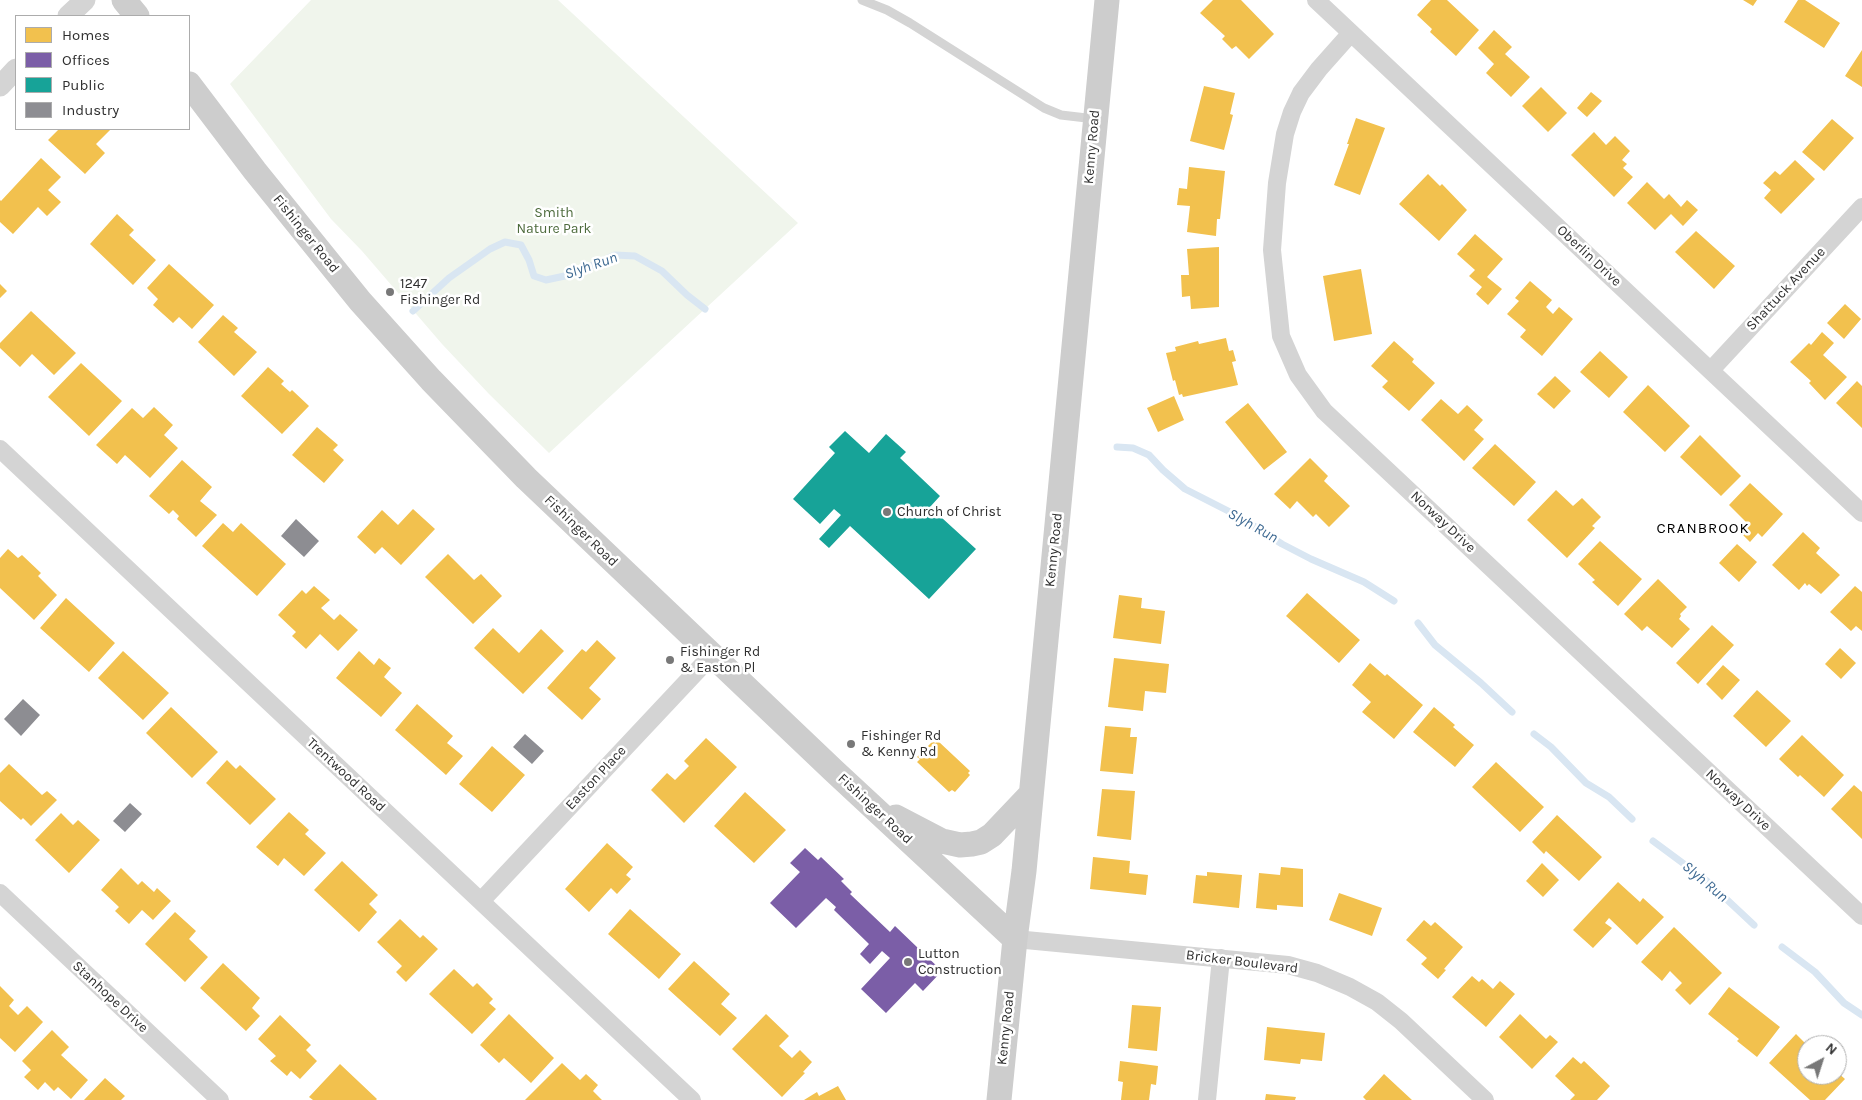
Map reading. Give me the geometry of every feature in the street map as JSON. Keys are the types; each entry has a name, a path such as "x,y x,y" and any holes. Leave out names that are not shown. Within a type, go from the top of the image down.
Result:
{"main road":[{"path":"124,0 136,15"},
{"name":"Kenny Road","path":"999,1100 1024,870 1106,0"},
{"name":"Fishinger Road","path":"190,85 255,171 360,300 431,380 526,478 712,656 1015,939"},
{"path":"866,801 942,841 960,845 981,842 992,835 1030,795"}],"street":[{"path":"69,15 85,0"},
{"name":"Oberlin Drive","path":"1316,0 1862,513"},
{"name":"Norway Drive","path":"1351,33 1319,69 1301,94 1292,112 1285,134 1277,183 1272,250 1281,336 1298,375 1324,411 1862,916"},
{"path":"0,86 15,70"},
{"name":"Shattuck Avenue","path":"1711,370 1862,207"},
{"name":"Trentwood Road","path":"0,449 692,1100"},
{"name":"Easton Place","path":"481,901 712,656"},
{"name":"Stanhope Drive","path":"0,893 220,1100"},
{"name":"Bricker Boulevard","path":"1015,939 1288,965 1317,973 1350,987 1377,1002 1401,1021 1485,1100"},
{"path":"1207,1100 1221,958"}],"lane":[{"path":"862,0 888,10 910,23 1044,108 1060,115 1095,119"}],"green space":[{"name":"Smith Nature Park","path":"311,0 558,0 798,223 549,453 442,344 362,251 331,219 230,84"}],"building: Homes":[{"path":"1213,0 1241,0 1274,34 1249,59 1236,46 1232,49 1222,39 1225,36 1200,13"},
{"path":"1431,0 1447,0 1479,30 1456,56 1430,32 1432,29 1417,15"},
{"path":"1743,0 1757,0 1753,6"},
{"path":"1798,0 1805,0 1840,23 1824,48 1784,22"},
{"path":"1494,30 1512,47 1505,54 1530,77 1511,97 1486,73 1494,64 1478,48"},
{"path":"1862,50 1862,87 1845,76"},
{"path":"1204,86 1235,93 1230,114 1233,115 1224,150 1190,141"},
{"path":"1541,87 1567,113 1548,132 1522,106"},
{"path":"1591,92 1602,101 1587,117 1577,108"},
{"path":"1356,118 1385,128 1360,195 1334,185"},
{"path":"1832,119 1854,138 1824,171 1802,152"},
{"path":"58,130 110,130 96,144 105,153 85,174 48,140"},
{"path":"1594,132 1606,145 1615,136 1630,151 1622,160 1627,164 1623,168 1633,177 1614,197 1571,155"},
{"path":"41,158 61,177 48,190 61,202 47,216 38,207 13,234 0,222 0,200"},
{"path":"1795,160 1815,179 1781,214 1764,198 1771,190 1763,183 1775,171 1780,175"},
{"path":"1189,167 1225,171 1220,219 1217,219 1216,236 1187,232 1190,206 1177,205 1179,188 1187,189"},
{"path":"1428,174 1440,186 1442,184 1467,210 1439,241 1399,204"},
{"path":"1647,182 1664,199 1669,194 1681,207 1687,200 1698,210 1683,226 1671,214 1655,230 1627,203"},
{"path":"117,214 134,230 129,235 156,260 133,285 90,244"},
{"path":"1696,231 1735,266 1714,289 1675,252"},
{"path":"1475,234 1503,259 1487,277 1502,289 1488,305 1476,294 1482,287 1469,276 1475,270 1457,254"},
{"path":"1219,247 1219,307 1191,309 1190,296 1182,297 1181,275 1189,275 1187,249"},
{"path":"169,264 214,305 192,329 179,317 173,323 153,305 158,299 147,288"},
{"path":"1361,269 1372,334 1334,341 1323,276"},
{"path":"1530,281 1552,300 1546,307 1553,314 1559,307 1573,319 1542,356 1520,337 1526,330 1507,314 1519,301 1515,298"},
{"path":"0,284 7,291 0,298"},
{"path":"1845,304 1861,319 1844,339 1827,323"},
{"path":"31,311 76,353 54,375 32,354 20,367 0,348 0,343"},
{"path":"223,315 238,328 234,332 257,352 234,376 198,342"},
{"path":"1822,332 1834,343 1823,355 1847,377 1825,400 1809,383 1811,381 1790,362 1809,343 1811,345"},
{"path":"1226,338 1229,351 1233,350 1236,361 1232,362 1238,385 1183,397 1182,394 1179,395 1175,380 1173,381 1166,353 1176,351 1175,347 1198,341 1199,344"},
{"path":"1394,341 1414,359 1412,362 1435,383 1409,411 1382,387 1388,381 1371,366"},
{"path":"1600,351 1628,377 1609,398 1580,372"},
{"path":"81,363 122,401 89,436 48,397"},
{"path":"268,367 284,381 281,384 290,392 292,390 309,406 282,434 241,396"},
{"path":"1555,376 1571,391 1554,409 1537,394"},
{"path":"1857,381 1862,386 1862,428 1836,403"},
{"path":"1648,385 1690,426 1665,452 1623,412"},
{"path":"1174,396 1184,420 1158,432 1147,408"},
{"path":"1441,399 1458,414 1467,405 1483,420 1474,430 1484,439 1464,461 1421,420"},
{"path":"1248,403 1287,452 1264,470 1225,422"},
{"path":"154,407 173,425 164,435 178,448 150,478 125,455 117,464 96,445 132,408 143,418"},
{"path":"317,427 338,445 333,450 344,460 324,483 292,455"},
{"path":"1700,435 1741,476 1721,496 1680,457"},
{"path":"1495,444 1536,482 1514,506 1472,468"},
{"path":"1310,458 1328,476 1324,481 1350,506 1329,527 1316,514 1313,517 1297,501 1290,509 1274,494"},
{"path":"182,460 212,487 200,501 217,515 196,537 177,519 179,516 173,510 169,514 149,496"},
{"path":"1750,483 1783,514 1762,537 1758,533 1750,542 1739,531 1746,522 1729,505"},
{"path":"1556,490 1573,506 1582,498 1601,517 1592,526 1595,528 1567,558 1527,520"},
{"path":"413,509 435,529 401,565 382,547 375,554 357,537 382,510 398,525"},
{"path":"223,523 233,532 241,523 286,564 257,596 202,546"},
{"path":"1803,532 1820,548 1816,553 1840,575 1821,594 1805,583 1799,590 1772,565"},
{"path":"1600,541 1642,579 1618,606 1592,582 1595,580 1578,564"},
{"path":"1737,544 1757,562 1739,582 1719,563"},
{"path":"8,549 18,558 22,555 41,573 38,576 57,595 34,620 0,588 0,558"},
{"path":"448,554 474,580 481,574 502,596 473,624 425,577"},
{"path":"1658,579 1687,607 1680,614 1679,619 1690,629 1672,648 1647,626 1642,631 1624,614"},
{"path":"314,586 330,600 321,608 334,620 340,614 358,630 338,651 320,634 306,649 292,636 296,632 278,615 302,590 306,594"},
{"path":"1855,586 1862,592 1862,631 1856,626 1851,631 1830,612"},
{"path":"1307,593 1360,640 1339,663 1286,616"},
{"path":"1119,595 1142,598 1141,608 1165,611 1161,644 1113,638"},
{"path":"66,598 115,643 89,672 40,628"},
{"path":"1712,625 1734,645 1698,684 1676,663"},
{"path":"493,628 519,653 541,629 564,651 523,694 474,648"},
{"path":"597,640 616,658 589,688 601,699 582,720 547,688 582,649 586,652"},
{"path":"1840,648 1856,663 1841,679 1825,664"},
{"path":"123,651 169,693 143,720 98,678"},
{"path":"359,651 374,665 379,658 391,668 384,677 402,693 381,717 336,678"},
{"path":"1114,658 1169,664 1166,693 1145,691 1143,711 1108,707"},
{"path":"1370,663 1385,676 1387,674 1423,705 1394,739 1362,712 1371,702 1352,685"},
{"path":"1723,665 1740,680 1722,700 1706,684"},
{"path":"1757,690 1791,721 1766,747 1733,716"},
{"path":"417,704 453,736 447,743 463,756 446,775 395,730"},
{"path":"171,707 218,752 192,778 146,733"},
{"path":"1434,707 1474,745 1455,767 1413,732"},
{"path":"1105,726 1131,728 1130,737 1137,737 1133,774 1100,771"},
{"path":"1802,735 1844,775 1824,797 1779,759"},
{"path":"706,738 737,767 684,823 651,790 667,773 675,780 689,766 684,761"},
{"path":"933,741 935,743 938,741 970,771 968,773 970,775 955,792 952,790 949,792 917,762 920,759 917,757"},
{"path":"492,746 525,775 492,812 459,784"},
{"path":"227,760 236,769 240,765 276,799 250,825 206,783"},
{"path":"1496,762 1544,807 1520,832 1472,787"},
{"path":"9,764 42,795 47,791 57,800 31,826 23,818 21,820 0,801 0,773"},
{"path":"1854,785 1862,792 1862,839 1831,809"},
{"path":"1102,789 1135,791 1131,840 1097,836"},
{"path":"745,792 786,830 754,863 714,826"},
{"path":"289,812 309,830 305,834 326,853 304,876 284,858 278,866 256,847"},
{"path":"61,813 73,825 78,820 100,840 69,873 35,840"},
{"path":"1557,815 1602,857 1579,881 1546,851 1544,854 1532,842"},
{"path":"607,843 633,867 626,875 631,879 617,894 611,888 589,912 565,889"},
{"path":"1093,857 1130,861 1129,873 1148,875 1146,895 1090,889"},
{"path":"342,861 378,895 369,904 377,912 359,932 314,890"},
{"path":"1542,863 1559,880 1543,897 1526,881"},
{"path":"1281,867 1303,869 1303,907 1277,905 1277,910 1256,908 1259,873 1280,875"},
{"path":"121,868 138,885 142,881 154,892 157,888 171,901 153,920 142,910 129,924 115,911 119,907 101,890"},
{"path":"1207,872 1242,875 1239,908 1193,903 1196,875 1207,876"},
{"path":"1618,882 1640,902 1643,898 1664,917 1637,945 1609,918 1605,923 1612,928 1593,948 1573,930"},
{"path":"1339,893 1382,908 1372,936 1329,920"},
{"path":"630,909 681,954 659,979 608,934"},
{"path":"175,912 196,931 189,939 208,957 185,982 145,944"},
{"path":"400,919 420,938 423,935 438,949 406,982 396,972 402,966 377,942"},
{"path":"1424,920 1431,926 1435,922 1463,947 1438,979 1421,964 1427,958 1406,940"},
{"path":"1674,927 1722,973 1690,1005 1675,990 1682,983 1670,971 1662,981 1641,962"},
{"path":"694,961 730,994 721,1004 737,1018 720,1036 668,989"},
{"path":"223,963 260,998 252,1008 260,1016 246,1031 200,988"},
{"path":"454,969 473,987 477,983 493,999 489,1003 496,1009 472,1034 429,994"},
{"path":"1472,976 1479,982 1482,979 1493,989 1500,981 1515,994 1486,1027 1452,997"},
{"path":"0,986 14,1000 9,1006 18,1015 27,1006 43,1022 15,1052 0,1038"},
{"path":"1729,987 1780,1027 1757,1057 1737,1041 1739,1039 1708,1014"},
{"path":"1132,1005 1161,1007 1157,1051 1128,1048"},
{"path":"509,1014 554,1058 531,1083 504,1058 499,1063 480,1045"},
{"path":"766,1014 789,1036 779,1046 792,1058 800,1050 812,1062 803,1072 805,1073 782,1097 732,1049"},
{"path":"1520,1014 1546,1039 1550,1035 1558,1042 1532,1069 1499,1037"},
{"path":"280,1015 311,1045 306,1050 317,1061 300,1079 291,1071 287,1076 270,1061 276,1056 258,1039"},
{"path":"1267,1027 1325,1033 1322,1061 1301,1059 1300,1064 1264,1060"},
{"path":"52,1030 69,1047 61,1055 88,1080 71,1099 58,1087 54,1091 45,1082 38,1090 24,1077 31,1070 22,1061"},
{"path":"1796,1034 1797,1085 1839,1085 1825,1100 1810,1100 1769,1063"},
{"path":"1573,1057 1581,1064 1584,1061 1610,1086 1597,1100 1570,1100 1575,1095 1555,1076"},
{"path":"1120,1061 1158,1066 1156,1085 1151,1084 1149,1100 1121,1100 1123,1082 1118,1081"},
{"path":"562,1063 580,1080 586,1074 598,1085 593,1091 602,1100 525,1100"},
{"path":"340,1064 377,1099 313,1100 309,1097"},
{"path":"1384,1074 1412,1100 1366,1100 1363,1097"},
{"path":"105,1078 125,1096 121,1100 84,1100"},
{"path":"838,1086 846,1100 804,1100 817,1092 819,1096"},
{"path":"1266,1094 1296,1097 1295,1100 1265,1100"}],"building: Offices":[{"path":"805,848 818,860 821,857 844,879 841,881 852,892 850,894 890,932 895,926 942,971 923,991 915,983 886,1013 861,989 890,958 882,951 870,964 860,954 869,944 834,910 836,907 826,898 796,928 770,903 800,872 790,863"}],"building: Public":[{"name":"Church of Christ","path":"845,431 869,453 886,434 906,452 900,458 940,496 930,507 976,549 929,599 850,526 829,548 819,539 841,515 834,509 820,524 793,499 835,453 829,447"}],"building: Industry":[{"path":"296,519 319,541 304,557 281,536"},
{"path":"23,699 40,715 21,736 4,719"},
{"path":"525,734 544,751 532,764 513,747"},
{"path":"130,803 142,814 125,832 113,821"}],"waterway":[{"name":"Slyh Run","path":"413,311 449,278 490,249 505,242 521,245 529,260 534,276 546,280 574,274 615,255 635,256 662,271 705,309"},
{"name":"Slyh Run","path":"1117,447 1133,448 1149,455 1185,489 1238,516 1282,544 1364,582 1394,601"},
{"name":"Slyh Run","path":"1418,623 1435,645 1481,683 1512,712"},
{"path":"1534,734 1551,747 1586,783 1609,797 1632,819"},
{"name":"Slyh Run","path":"1653,841 1707,881 1754,925"},
{"name":"Slyh Run","path":"1782,947 1815,972 1844,1003 1862,1015"}],"place":[{"name":"1247 Fishinger Rd","path":"390,292"},
{"name":"Church of Christ","path":"887,512"},
{"name":"Fishinger Rd & Easton Pl","path":"670,660"},
{"name":"Fishinger Rd & Kenny Rd","path":"851,744"},
{"name":"Lutton Construction","path":"908,962"}],"district":[{"name":"CRANBROOK","path":"1703,529"}]}
